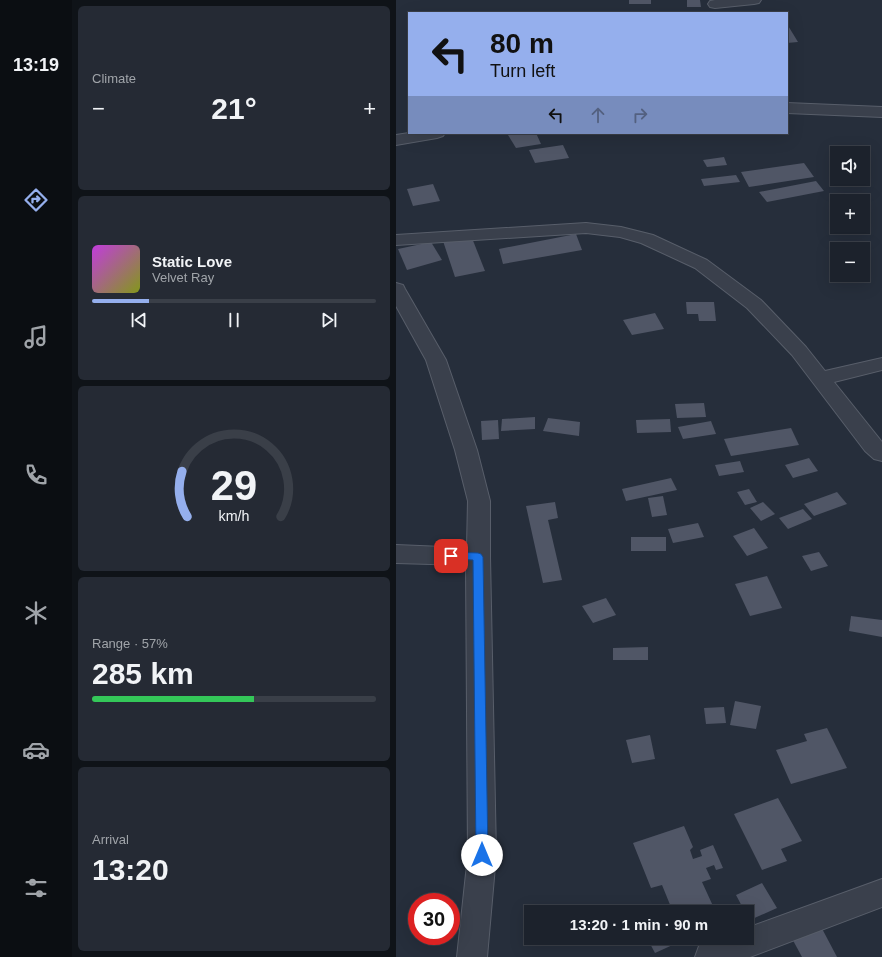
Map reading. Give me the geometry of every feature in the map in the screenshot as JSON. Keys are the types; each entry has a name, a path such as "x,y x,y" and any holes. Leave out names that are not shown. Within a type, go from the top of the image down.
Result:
{"street":[{"path":"716,6 754,0"},
{"path":"788,108 882,112"},
{"path":"396,140 431,134"},
{"path":"396,240 586,228 621,232 647,239 701,264 754,304 799,352 873,446 882,454"},
{"path":"396,289 436,360 466,450 479,501 478,557 482,855 472,957"},
{"path":"820,379 882,364"},
{"path":"396,554 478,557"},
{"path":"710,957 882,893"}],"building":[{"path":"629,0 651,0 651,4 629,4"},
{"path":"687,0 700,0 701,7 687,7"},
{"path":"788,26 798,42 788,43"},
{"path":"536,134 541,144 516,148 508,135"},
{"path":"563,145 569,158 535,163 529,150"},
{"path":"724,157 727,165 707,167 703,160"},
{"path":"804,163 814,177 749,187 741,172"},
{"path":"736,175 740,182 704,186 701,179"},
{"path":"816,181 824,191 767,202 759,192"},
{"path":"433,184 440,201 413,206 407,189"},
{"path":"576,234 582,250 503,264 499,249"},
{"path":"472,238 485,271 455,277 443,241"},
{"path":"431,242 442,260 407,270 398,249"},
{"path":"686,302 714,302 716,321 699,321 698,314 687,314"},
{"path":"655,313 664,329 632,335 623,320"},
{"path":"704,403 706,417 677,418 675,404"},
{"path":"535,417 535,429 501,431 502,419"},
{"path":"548,418 580,422 579,436 543,431"},
{"path":"670,419 671,432 637,433 636,420"},
{"path":"498,420 499,439 482,440 481,421"},
{"path":"711,421 716,434 683,439 678,427"},
{"path":"791,428 799,445 731,456 724,439"},
{"path":"809,458 818,471 793,478 785,465"},
{"path":"740,461 744,472 719,476 715,465"},
{"path":"671,478 677,490 626,501 622,489"},
{"path":"749,489 757,502 745,505 737,492"},
{"path":"837,492 847,504 814,516 804,504"},
{"path":"663,496 667,515 652,517 648,498"},
{"path":"555,502 558,518 548,520 562,580 543,583 526,506"},
{"path":"763,502 775,514 761,521 750,508"},
{"path":"803,509 812,519 788,529 779,518"},
{"path":"698,523 704,537 673,543 668,529"},
{"path":"754,528 768,548 747,556 733,536"},
{"path":"631,537 666,537 666,551 631,551"},
{"path":"819,552 828,566 811,571 802,556"},
{"path":"767,576 782,608 750,616 735,584"},
{"path":"606,598 616,615 593,623 582,606"},
{"path":"851,616 882,620 882,637 849,631"},
{"path":"648,647 648,660 613,660 613,648"},
{"path":"735,701 761,706 756,729 730,725"},
{"path":"724,707 726,723 706,724 704,708"},
{"path":"827,728 847,768 791,784 776,750 807,741 804,734"},
{"path":"650,735 655,759 632,763 626,740"},
{"path":"778,798 802,841 781,849 787,861 762,870 734,814"},
{"path":"684,826 693,847 690,850 693,859 702,856 700,850 713,845 723,868 716,870 714,865 706,868 711,879 702,882 713,905 670,905 662,885 651,888 633,843"},
{"path":"762,883 777,908 754,918 754,905 741,905 736,895"},
{"path":"818,921 837,957 802,957 789,933"},
{"path":"651,945 673,945 655,953"}],"route":[{"path":"451,556 478,557 482,855"}]}
